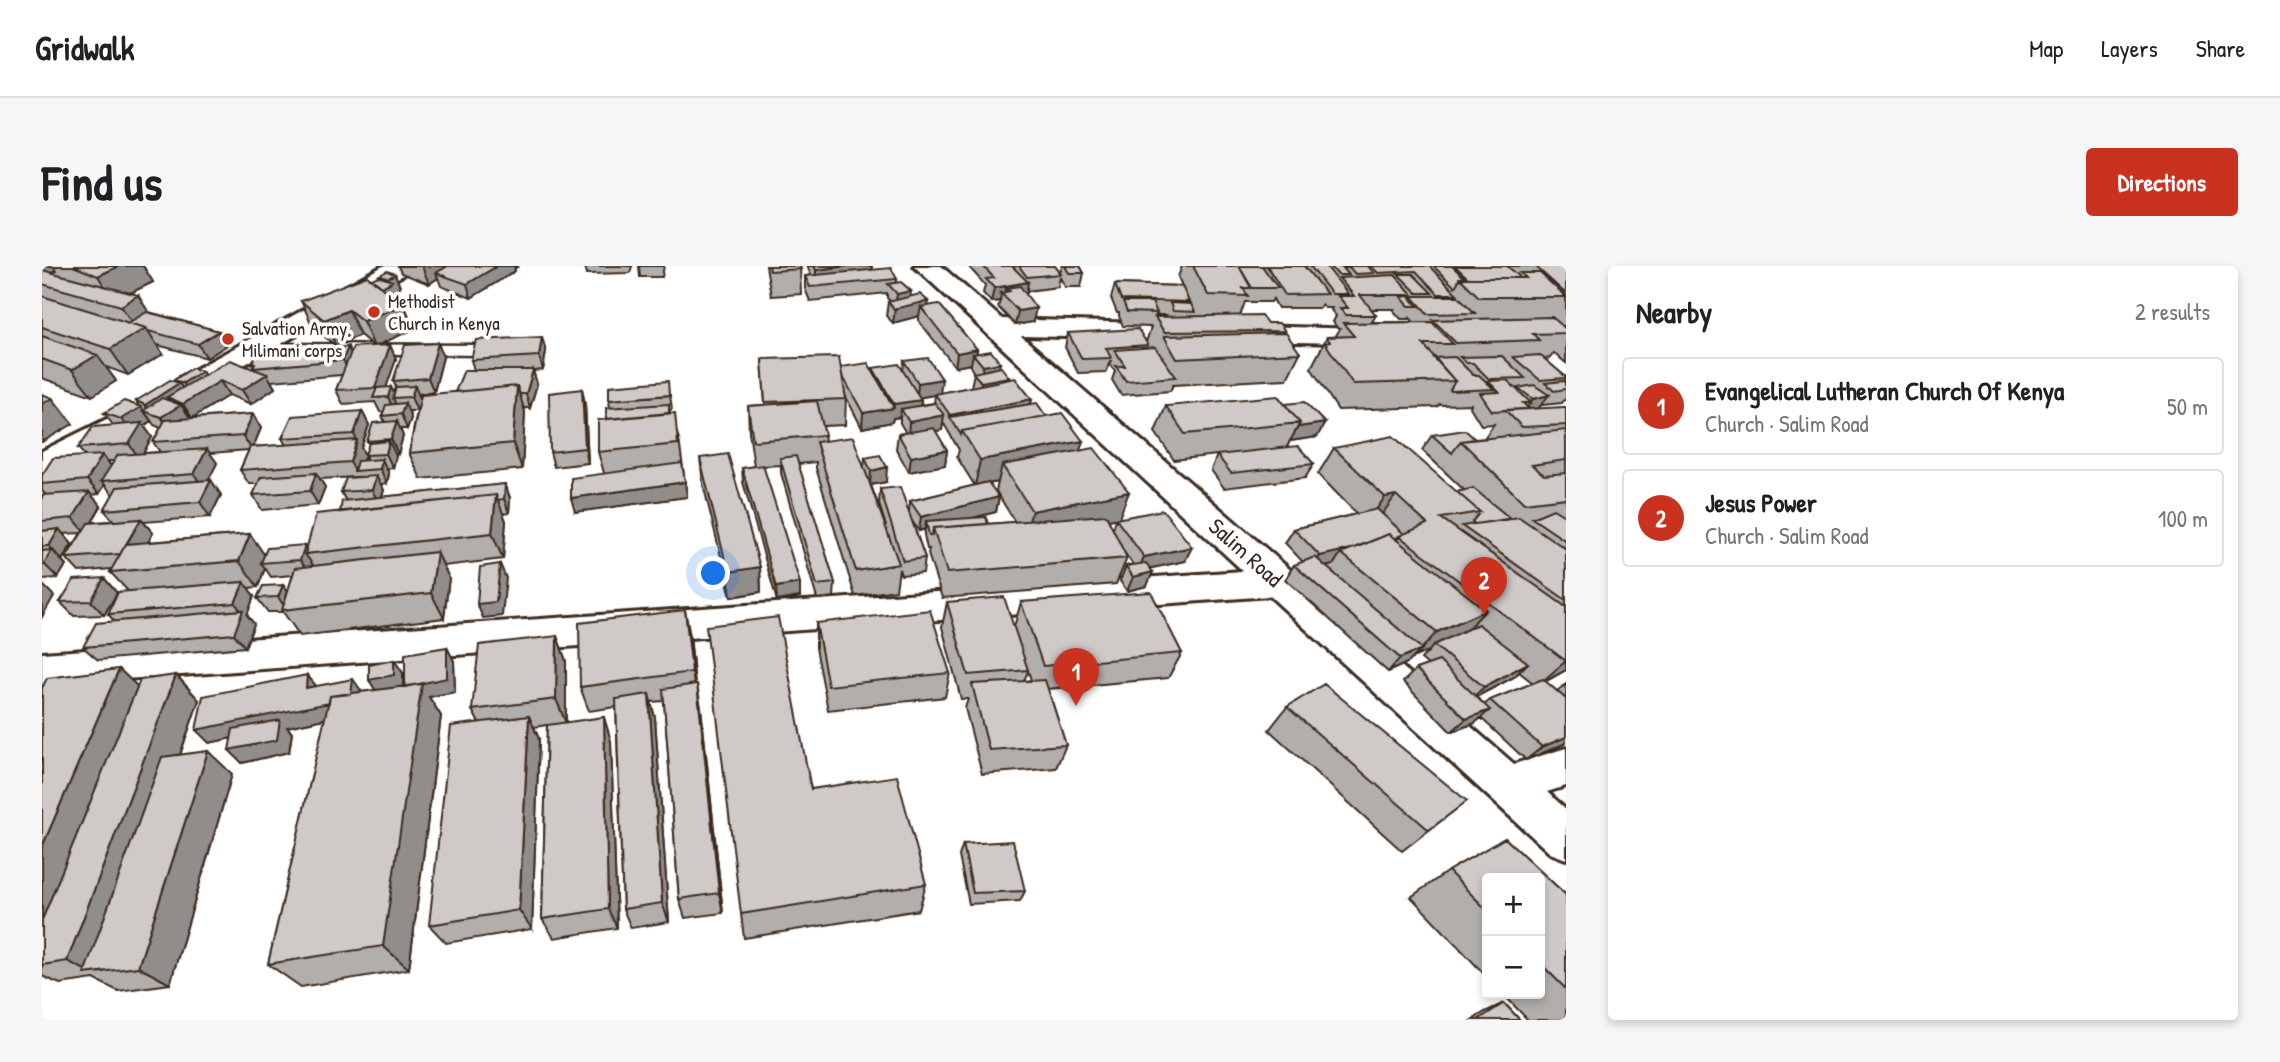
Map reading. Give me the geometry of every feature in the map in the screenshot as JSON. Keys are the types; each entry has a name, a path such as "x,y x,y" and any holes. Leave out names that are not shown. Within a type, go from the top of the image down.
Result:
{"street":[{"path":"42,464 401,266"},
{"name":"Salim Road","path":"926,266 1566,838"},
{"path":"995,327 1328,337 1412,335"},
{"path":"42,669 1278,582"},
{"path":"1507,786 1566,767"}],"lane":[{"path":"252,349 482,350 491,354 492,363 484,381"}],"building":[{"path":"73,266 119,266 98,276"},
{"path":"448,266 497,266 467,284 436,273"},
{"path":"769,266 800,266 801,269 770,271"},
{"path":"814,266 847,266 816,270"},
{"path":"983,266 1012,266 1028,282 994,288 986,279 994,278"},
{"path":"1019,266 1055,266 1061,274 1027,277"},
{"path":"1065,266 1080,266 1084,273 1069,273"},
{"path":"1193,266 1239,266 1252,288 1243,288 1248,296 1208,295"},
{"path":"1239,266 1262,266 1278,288 1251,288"},
{"path":"1267,266 1304,266 1327,294 1285,295"},
{"path":"1310,266 1326,266 1348,294 1332,294"},
{"path":"1330,266 1368,266 1374,273 1355,274 1350,268 1343,268 1349,275 1338,275"},
{"path":"1371,266 1429,266 1457,294 1438,294 1416,271 1378,273"},
{"path":"1433,266 1452,266 1465,278 1459,279 1455,287"},
{"path":"1455,266 1507,266 1519,276 1468,278"},
{"path":"1535,266 1566,266 1566,294"},
{"path":"891,268 897,279 810,287 805,276"},
{"path":"42,270 138,295 121,306 42,284"},
{"path":"387,271 395,274 388,278 380,275"},
{"path":"1521,273 1540,273 1566,297 1479,297 1460,278 1526,278"},
{"path":"1398,274 1413,274 1432,293 1417,293"},
{"path":"1395,275 1413,295 1360,295 1376,315 1346,315 1340,308 1348,308 1338,296 1354,296 1339,278"},
{"path":"367,276 404,304 363,321 349,310 324,320 301,301"},
{"path":"378,276 392,281 382,287 372,279"},
{"path":"901,282 911,291 897,294 888,284"},
{"path":"1115,284 1182,286 1189,302 1121,300"},
{"path":"1020,286 1036,308 1018,311 1001,293 1010,291 1006,288"},
{"path":"920,294 928,301 894,309 888,302"},
{"path":"42,296 146,328 110,349 42,327"},
{"path":"1409,296 1418,306 1409,306 1401,297"},
{"path":"1412,296 1458,296 1475,313 1428,314"},
{"path":"1123,302 1152,302 1157,313 1127,312"},
{"path":"1170,303 1191,304 1195,312 1173,311"},
{"path":"939,304 977,349 957,353 921,307"},
{"path":"147,312 219,331 198,344 128,323"},
{"path":"1261,315 1267,323 1279,323 1285,331 1164,332 1155,317"},
{"path":"1552,317 1566,329 1566,333 1533,334 1539,340 1456,343 1433,320"},
{"path":"1432,322 1453,344 1423,344 1455,381 1353,384 1325,343 1330,342 1327,337 1354,336 1343,323"},
{"path":"1138,329 1148,345 1106,348 1111,358 1082,359 1068,333"},
{"path":"1286,333 1300,353 1177,359 1164,336"},
{"path":"42,336 97,355 72,370 42,359"},
{"path":"542,337 539,356 471,360 476,340"},
{"path":"438,343 428,378 393,381 405,345"},
{"path":"390,345 375,388 336,390 353,347"},
{"path":"348,347 343,360 253,368 255,363 252,363 258,350 277,349 275,353"},
{"path":"1155,347 1176,377 1126,381 1116,366 1125,366 1115,350"},
{"path":"991,351 1000,363 983,366 973,354"},
{"path":"1540,355 1566,378 1540,380 1513,357"},
{"path":"1502,356 1525,378 1489,379 1473,363 1467,363 1460,357"},
{"path":"839,357 846,399 765,402 762,359"},
{"path":"1455,357 1473,375 1479,375 1494,389 1451,391 1455,381 1434,358"},
{"path":"928,358 942,379 918,383 904,361"},
{"path":"230,360 267,374 242,390 220,381 183,404 167,397"},
{"path":"868,363 894,408 863,413 842,375 841,367"},
{"path":"899,364 921,400 894,404 873,368"},
{"path":"1001,367 1009,377 981,382 973,373"},
{"path":"192,368 202,371 183,383 174,380"},
{"path":"464,370 533,370 526,394 520,394 517,386 455,392"},
{"path":"1015,378 1032,399 950,415 935,394"},
{"path":"170,380 179,383 145,405 136,401"},
{"path":"1507,380 1531,403 1523,403 1529,409 1492,411 1480,393 1499,392 1488,381"},
{"path":"668,381 669,395 609,400 609,386"},
{"path":"1564,381 1566,389 1554,391 1545,383"},
{"path":"1534,385 1549,395 1533,399 1518,388"},
{"path":"415,386 411,397 393,398 396,387"},
{"path":"517,386 513,443 409,453 421,395"},
{"path":"391,387 388,397 373,398 377,388"},
{"path":"582,389 585,448 550,452 549,393"},
{"path":"42,394 52,398 42,404"},
{"path":"1278,396 1300,423 1185,434 1166,406"},
{"path":"162,398 181,405 161,417 143,411"},
{"path":"124,401 141,407 121,419 104,413"},
{"path":"817,401 825,435 753,441 748,406"},
{"path":"1304,402 1325,423 1298,427 1300,423 1285,404"},
{"path":"405,403 401,414 382,416 386,405"},
{"path":"935,403 944,415 909,422 901,409"},
{"path":"1037,403 1046,416 962,431 961,435 950,417"},
{"path":"669,404 669,413 606,419 606,408"},
{"path":"1566,407 1566,425 1522,427 1505,410"},
{"path":"362,411 354,434 282,438 292,416"},
{"path":"675,413 678,444 598,452 598,420"},
{"path":"1062,413 1083,441 980,460 962,431"},
{"path":"253,414 243,436 153,442 165,420"},
{"path":"397,421 391,439 367,441 373,423"},
{"path":"142,423 129,444 78,448 93,427"},
{"path":"934,428 947,450 911,457 898,434"},
{"path":"1465,430 1475,439 1461,441 1452,453 1432,435"},
{"path":"1566,430 1566,460 1532,465 1544,475 1566,473 1566,498 1524,503 1461,441"},
{"path":"1393,436 1480,512 1441,518 1566,607 1566,661 1399,536 1427,524 1396,495 1385,497 1334,448"},
{"path":"853,437 899,564 856,571 816,442"},
{"path":"357,440 350,462 240,470 250,447"},
{"path":"389,441 386,454 365,455 369,443"},
{"path":"1298,446 1314,464 1231,473 1217,455"},
{"path":"1094,448 1129,492 1032,511 1002,465"},
{"path":"207,449 194,474 101,481 118,455"},
{"path":"728,454 760,567 728,572 700,458"},
{"path":"102,455 87,480 42,484 42,475 53,458"},
{"path":"880,455 887,467 871,471 865,458"},
{"path":"796,456 835,583 817,585 780,458"},
{"path":"382,459 380,469 354,471 357,461"},
{"path":"682,463 685,482 571,498 571,478"},
{"path":"763,465 800,583 776,587 742,468"},
{"path":"316,473 310,491 253,495 261,477"},
{"path":"376,476 372,490 341,492 346,478"},
{"path":"211,480 200,502 104,510 117,487"},
{"path":"988,482 999,497 921,517 910,501"},
{"path":"505,484 504,499 498,500 496,495 340,512 342,501"},
{"path":"900,487 925,558 903,561 880,489"},
{"path":"1473,488 1511,519 1475,524 1472,522 1480,512 1457,492"},
{"path":"89,492 73,518 42,521 42,495"},
{"path":"496,495 492,533 305,554 316,514"},
{"path":"1377,509 1404,534 1394,538 1389,534 1355,548 1320,556 1294,529"},
{"path":"1553,509 1566,517 1566,541 1532,518"},
{"path":"1163,510 1192,547 1144,557 1116,519"},
{"path":"1106,515 1127,558 947,573 933,528"},
{"path":"986,517 988,524 933,528 932,535 929,535 926,521"},
{"path":"1519,517 1566,549 1566,600 1462,526"},
{"path":"141,519 120,554 66,558 88,523"},
{"path":"59,529 49,546 42,546 42,531"},
{"path":"250,534 239,561 110,572 126,544"},
{"path":"1389,534 1486,610 1437,632 1341,553"},
{"path":"305,545 300,560 261,563 267,548"},
{"path":"52,550 44,564 42,564 42,551"},
{"path":"437,552 431,593 282,610 295,568"},
{"path":"1315,557 1422,649 1400,658 1294,565"},
{"path":"1146,563 1153,572 1133,577 1126,566"},
{"path":"500,564 496,602 477,604 480,567"},
{"path":"104,578 91,601 60,602 74,580"},
{"path":"244,582 235,603 108,614 118,592"},
{"path":"283,585 278,597 257,598 263,586"},
{"path":"1151,592 1182,653 1043,666 1021,602"},
{"path":"1004,597 1028,670 968,675 947,602"},
{"path":"243,610 234,634 83,647 96,623"},
{"path":"685,610 692,672 580,687 579,623"},
{"path":"930,610 950,673 828,686 816,623"},
{"path":"778,617 811,789 897,776 926,884 741,914 706,626"},
{"path":"1478,624 1528,663 1484,687 1434,645"},
{"path":"557,636 556,699 472,710 479,645"},
{"path":"447,647 447,678 405,687 405,654"},
{"path":"394,660 394,675 369,680 369,665"},
{"path":"1439,661 1490,710 1466,719 1416,669"},
{"path":"119,669 42,847 42,688 47,678"},
{"path":"176,675 67,961 42,965 42,920 140,680"},
{"path":"307,675 306,688 353,679 351,694 330,696 329,703 196,730 203,696"},
{"path":"1543,679 1566,699 1566,737 1542,747 1490,700"},
{"path":"1045,680 1066,745 989,750 972,684"},
{"path":"422,684 383,946 268,964 330,696"},
{"path":"697,684 719,893 679,899 663,689"},
{"path":"1324,684 1467,801 1429,830 1287,707"},
{"path":"649,694 662,903 623,909 616,699"},
{"path":"529,716 519,910 429,925 451,726"},
{"path":"604,717 608,909 542,919 547,725"},
{"path":"280,720 277,740 229,750 233,729"},
{"path":"208,751 138,967 84,974 162,757"},
{"path":"1505,838 1542,873 1482,873 1482,905 1448,871"},
{"path":"1013,841 1025,891 973,893 963,844"},
{"path":"1545,875 1566,895 1566,989 1545,968"},
{"path":"1504,1003 1520,1020 1478,1020"}],"place":[{"name":"Methodist Church in Kenya","path":"374,312"},
{"name":"Salvation Army, Milimani corps","path":"228,339"},
{"name":"Jesus Power","path":"1484,615"},
{"name":"Evangelical Lutheran Church Of Kenya","path":"1076,706"}]}
